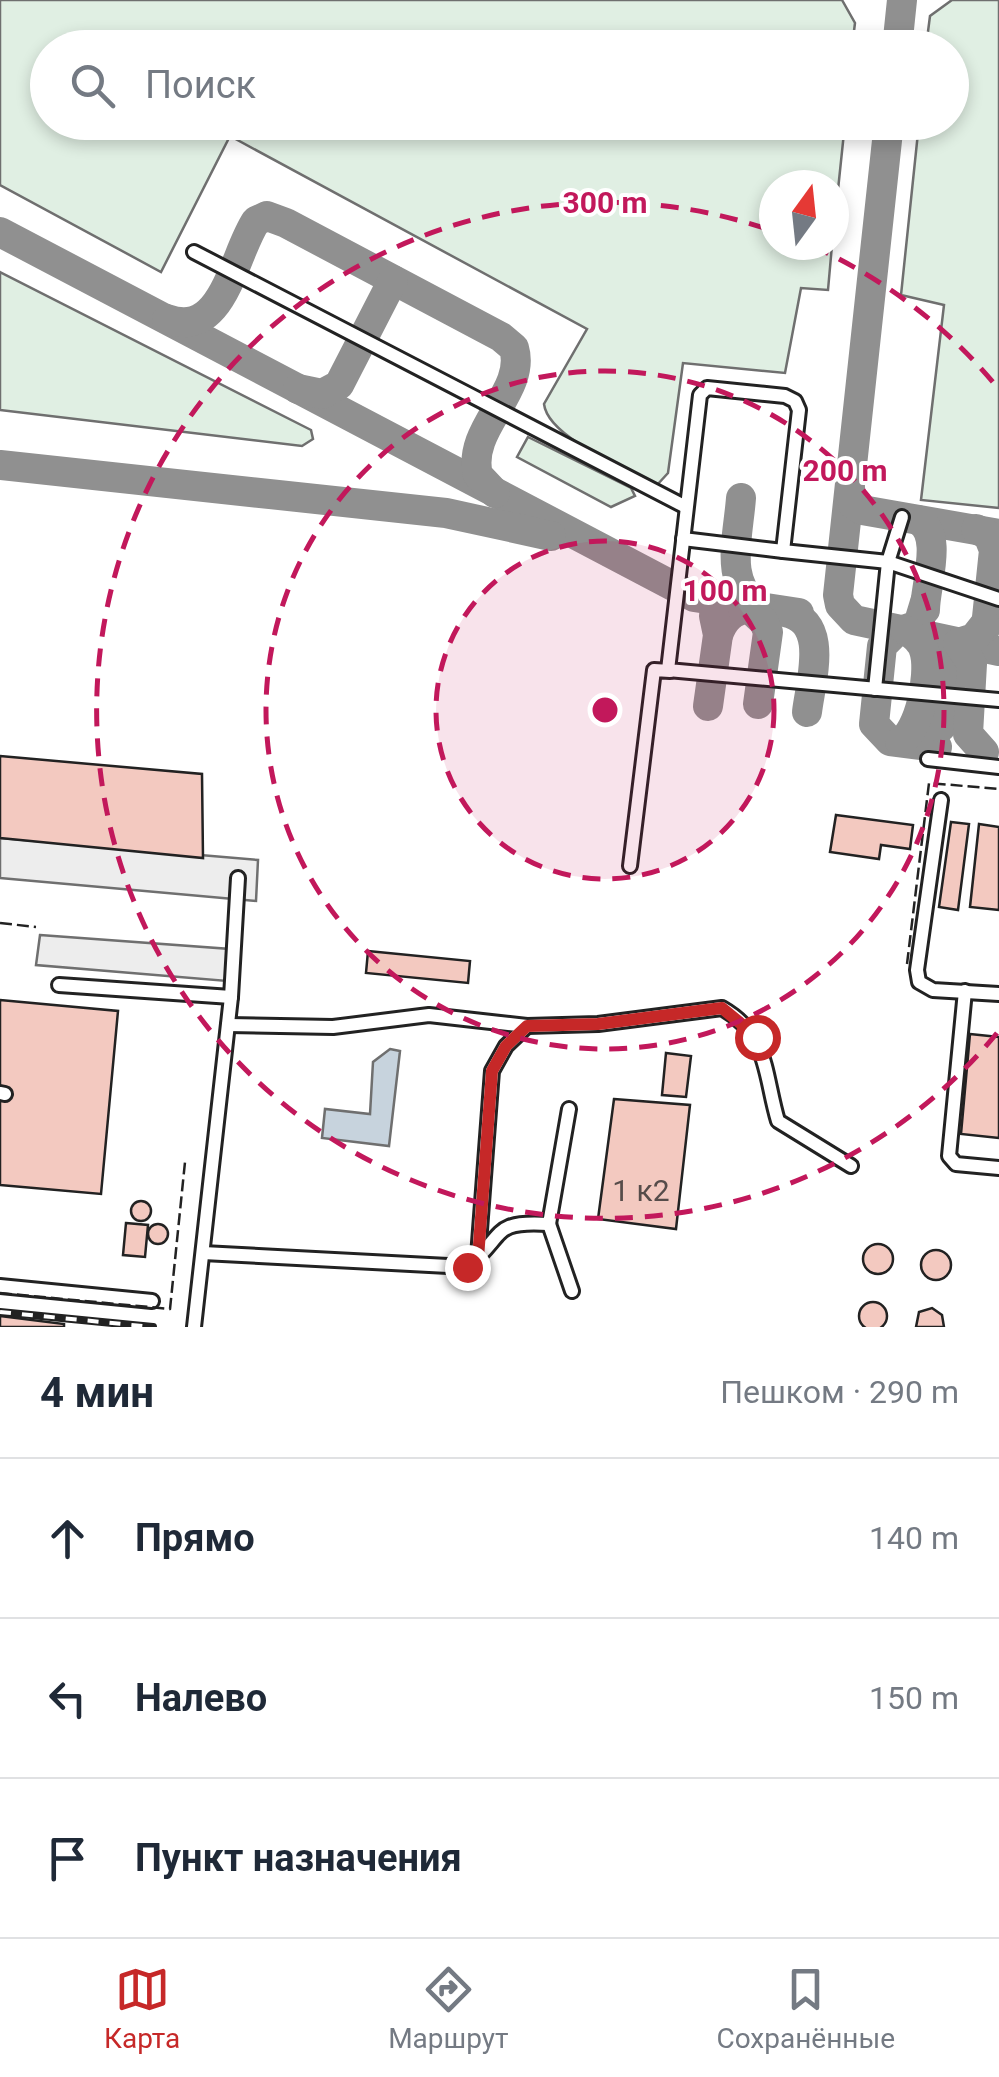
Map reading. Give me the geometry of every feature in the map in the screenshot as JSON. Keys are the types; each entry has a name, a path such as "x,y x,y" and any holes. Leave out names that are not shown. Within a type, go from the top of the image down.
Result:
{"lane":[{"path":"194,252 686,507"},
{"path":"670,671 667,663 700,395 707,388 785,396 795,401 799,410 783,551"},
{"path":"875,689 888,562 902,517"},
{"path":"682,540 888,562 999,599"},
{"path":"630,866 654,670 999,700"},
{"path":"928,759 999,768"},
{"path":"941,800 917,970 919,982 933,990 999,994"},
{"path":"194,1327 231,997 238,878"},
{"path":"59,986 231,997"},
{"path":"965,991 950,1156 956,1164 999,1168"},
{"path":"228,1025 334,1027 429,1015 527,1026 598,1024 722,1008 757,1037 766,1057 778,1121 851,1166"},
{"path":"478,1258 492,1071 506,1046 527,1026"},
{"path":"569,1109 550,1224 572,1291"},
{"path":"203,1253 467,1267 493,1236 515,1222 550,1224"},
{"path":"0,1286 152,1300"}],"green space":[{"path":"0,0 842,0 855,23 854,30 30,30 30,140 228,140 161,272 0,185"},
{"path":"952,0 999,0 999,508 921,500 944,305 901,295 917,140 969,140 969,30 928,30 930,16"},
{"path":"237,140 843,140 840,170 759,170 759,260 831,260 828,290 801,288 785,373 683,363 668,473 657,485 574,440 549,417 544,404 587,329"},
{"path":"0,272 311,430 313,439 302,446 0,410"},
{"path":"528,437 631,488 635,496 611,507 517,457"}],"shaded area":[{"path":"0,838 258,860 256,901 0,878"},
{"path":"40,935 230,949 227,981 36,965"},
{"path":"390,1049 400,1051 389,1146 322,1138 325,1109 370,1114 373,1062"}],"building":[{"path":"0,756 202,774 203,858 0,838"},
{"path":"836,815 913,825 910,849 881,845 879,859 830,852"},
{"path":"951,822 969,824 958,910 939,907"},
{"path":"979,824 999,827 999,910 970,907"},
{"path":"368,951 470,961 468,983 366,973"},
{"path":"0,1000 118,1011 101,1194 0,1185"},
{"path":"970,1034 999,1037 999,1138 961,1134"},
{"path":"666,1053 691,1056 686,1097 662,1095"},
{"path":"614,1099 690,1105 676,1229 598,1219"},
{"path":"141,1201 151,1211 141,1221 131,1211"},
{"path":"126,1223 148,1225 145,1257 123,1255"},
{"path":"158,1224 168,1234 158,1244 148,1234"},
{"path":"878,1244 889,1248 893,1259 889,1270 878,1274 867,1270 863,1259 867,1248"},
{"path":"936,1250 947,1254 951,1265 947,1276 936,1280 925,1276 921,1265 925,1254"},
{"path":"868,1303 878,1303 886,1311 881,1327 865,1327 860,1321 860,1311"},
{"path":"932,1308 942,1315 944,1327 916,1327 919,1312"},
{"path":"0,1316 64,1324 64,1327 0,1327"}],"taxiway":[{"path":"899,30 902,0"},
{"path":"887,140 840,605 854,620 999,651"},
{"path":"167,319 186,322 202,317 214,306 256,221 267,216 501,337 514,348 516,364 512,380 480,442 477,458 478,475 495,493"},
{"path":"0,232 694,597 799,613"},
{"path":"298,389 322,394 339,385 393,280"},
{"path":"0,465 446,513 551,536"},
{"path":"850,489 853,504 862,510 999,534"},
{"path":"741,498 737,574 741,587 761,610"},
{"path":"918,520 926,527 932,548 925,610"},
{"path":"976,529 988,535 994,550 986,627"},
{"path":"925,602 918,625 895,633 882,646 874,724 890,741 937,747"},
{"path":"718,635 729,617 743,609 749,608 764,622 768,632 758,704"},
{"path":"785,612 799,618 813,639 814,668 807,712"},
{"path":"708,706 718,635 714,616"},
{"path":"984,752 968,734 972,664 958,643 974,638 985,624"},
{"path":"900,742 918,715 926,675 922,646 905,630"},
{"path":"931,637 950,654 941,727"}],"railway":[{"path":"0,1312 153,1327"}],"fence":[{"path":"907,964 929,783 999,789"},
{"path":"0,923 36,927"},
{"path":"0,1293 170,1309 185,1162"}],"route":[{"path":"467,1267 478,1258 492,1071 506,1046 527,1026 598,1024 698,1008 722,1008 738,1017 757,1037"}]}
